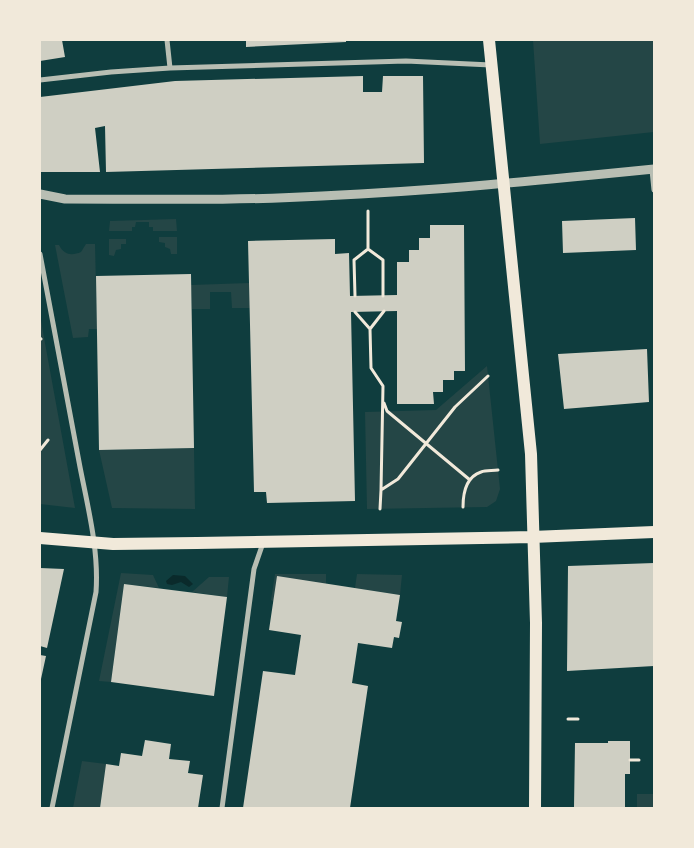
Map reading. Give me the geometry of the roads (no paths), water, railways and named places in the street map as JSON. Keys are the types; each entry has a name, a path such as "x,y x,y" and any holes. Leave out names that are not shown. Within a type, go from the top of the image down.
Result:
{"main road":[{"path":"489,40 531,454 536,623 535,808"},
{"path":"40,538 93,543 263,543 532,537 654,532"}],"street":[{"path":"167,40 170,68"},
{"path":"40,80 170,68 406,61 492,64"},
{"path":"40,194 65,199 218,200 323,196 503,183 653,169 654,190"},
{"path":"40,254 62,365 96,567 96,592 52,808"},
{"path":"222,808 254,570 263,543"}]}
